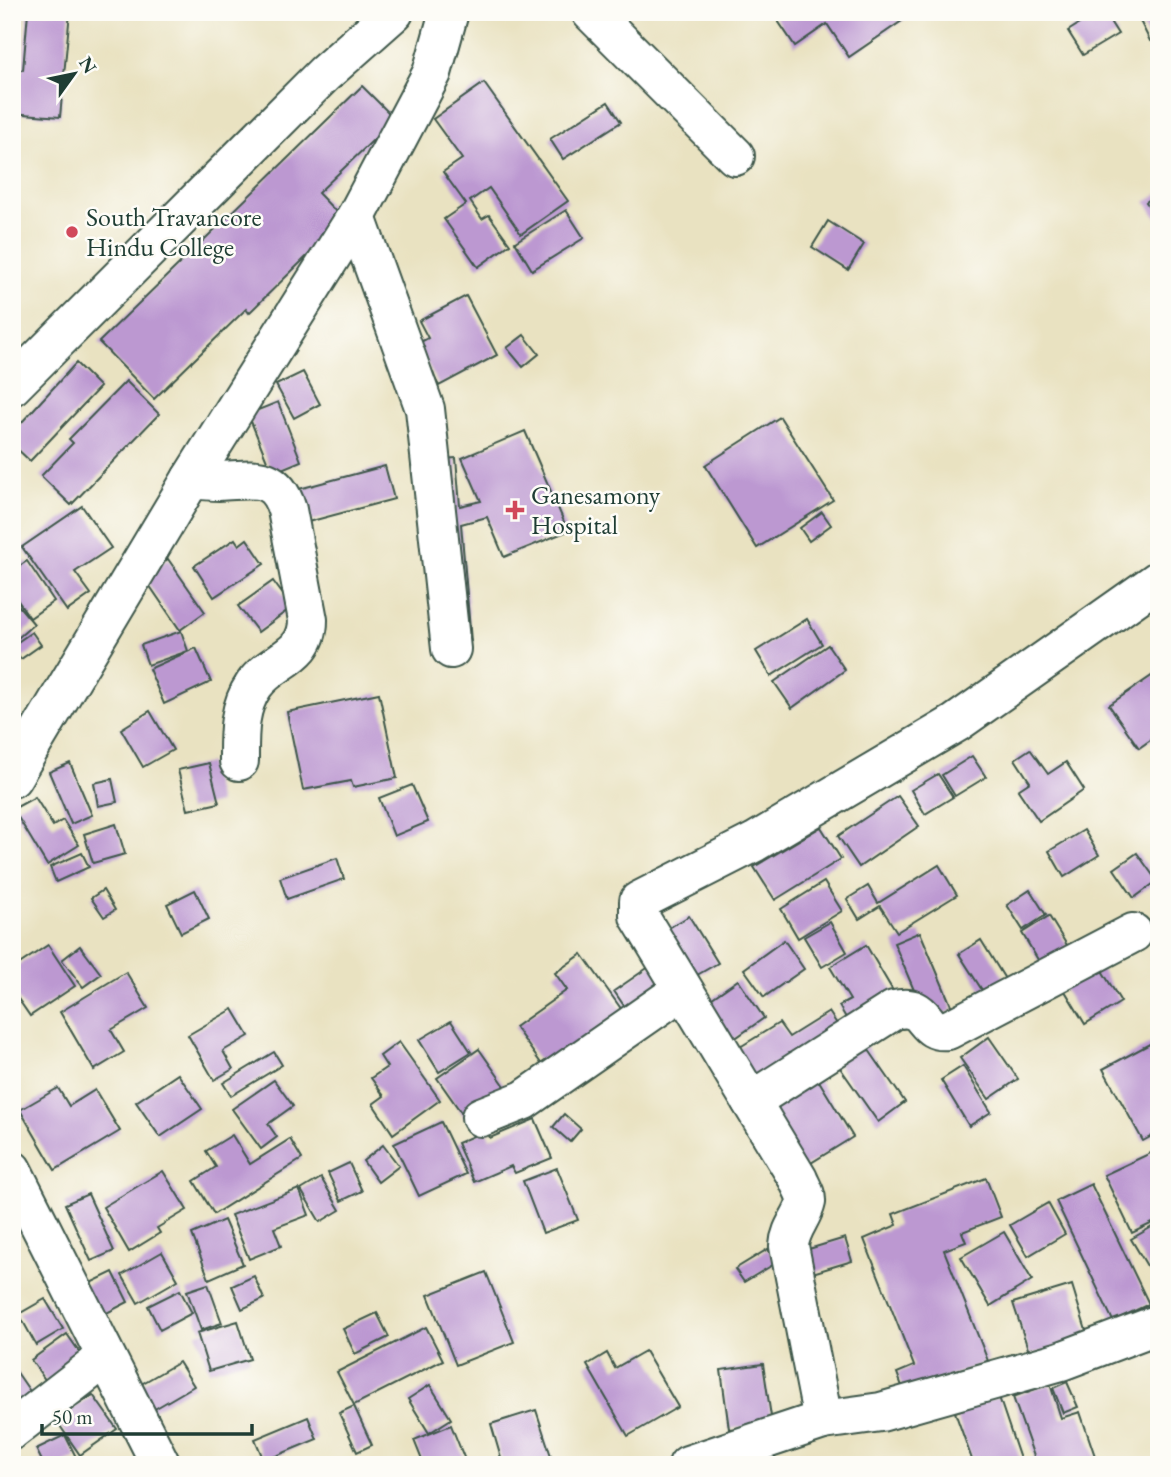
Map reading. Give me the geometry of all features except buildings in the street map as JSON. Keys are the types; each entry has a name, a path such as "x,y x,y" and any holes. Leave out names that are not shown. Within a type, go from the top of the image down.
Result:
{"street":[{"path":"12,386 324,74 394,12"},
{"path":"12,778 191,479 356,217 432,73 449,12"},
{"path":"591,12 735,156"},
{"path":"356,217 425,409 450,649"},
{"path":"191,479 216,481 257,478 272,484 287,510 308,620 308,632 298,649 255,683 248,694 240,719 239,761"},
{"path":"823,1420 789,1246 790,1235 806,1202 805,1196 639,916 639,901 755,842 956,723 1159,580"},
{"path":"751,1101 894,1010 908,1007 916,1011 932,1028 948,1030 1133,933"},
{"path":"481,1117 524,1100 682,990"},
{"path":"12,1170 161,1465"},
{"path":"688,1465 823,1420 881,1412 1061,1361 1159,1324"},
{"path":"12,1430 106,1358"}],"place":[{"name":"South Travancore Hindu College","path":"72,232"},
{"name":"Ganesamony Hospital","path":"515,510"}]}
